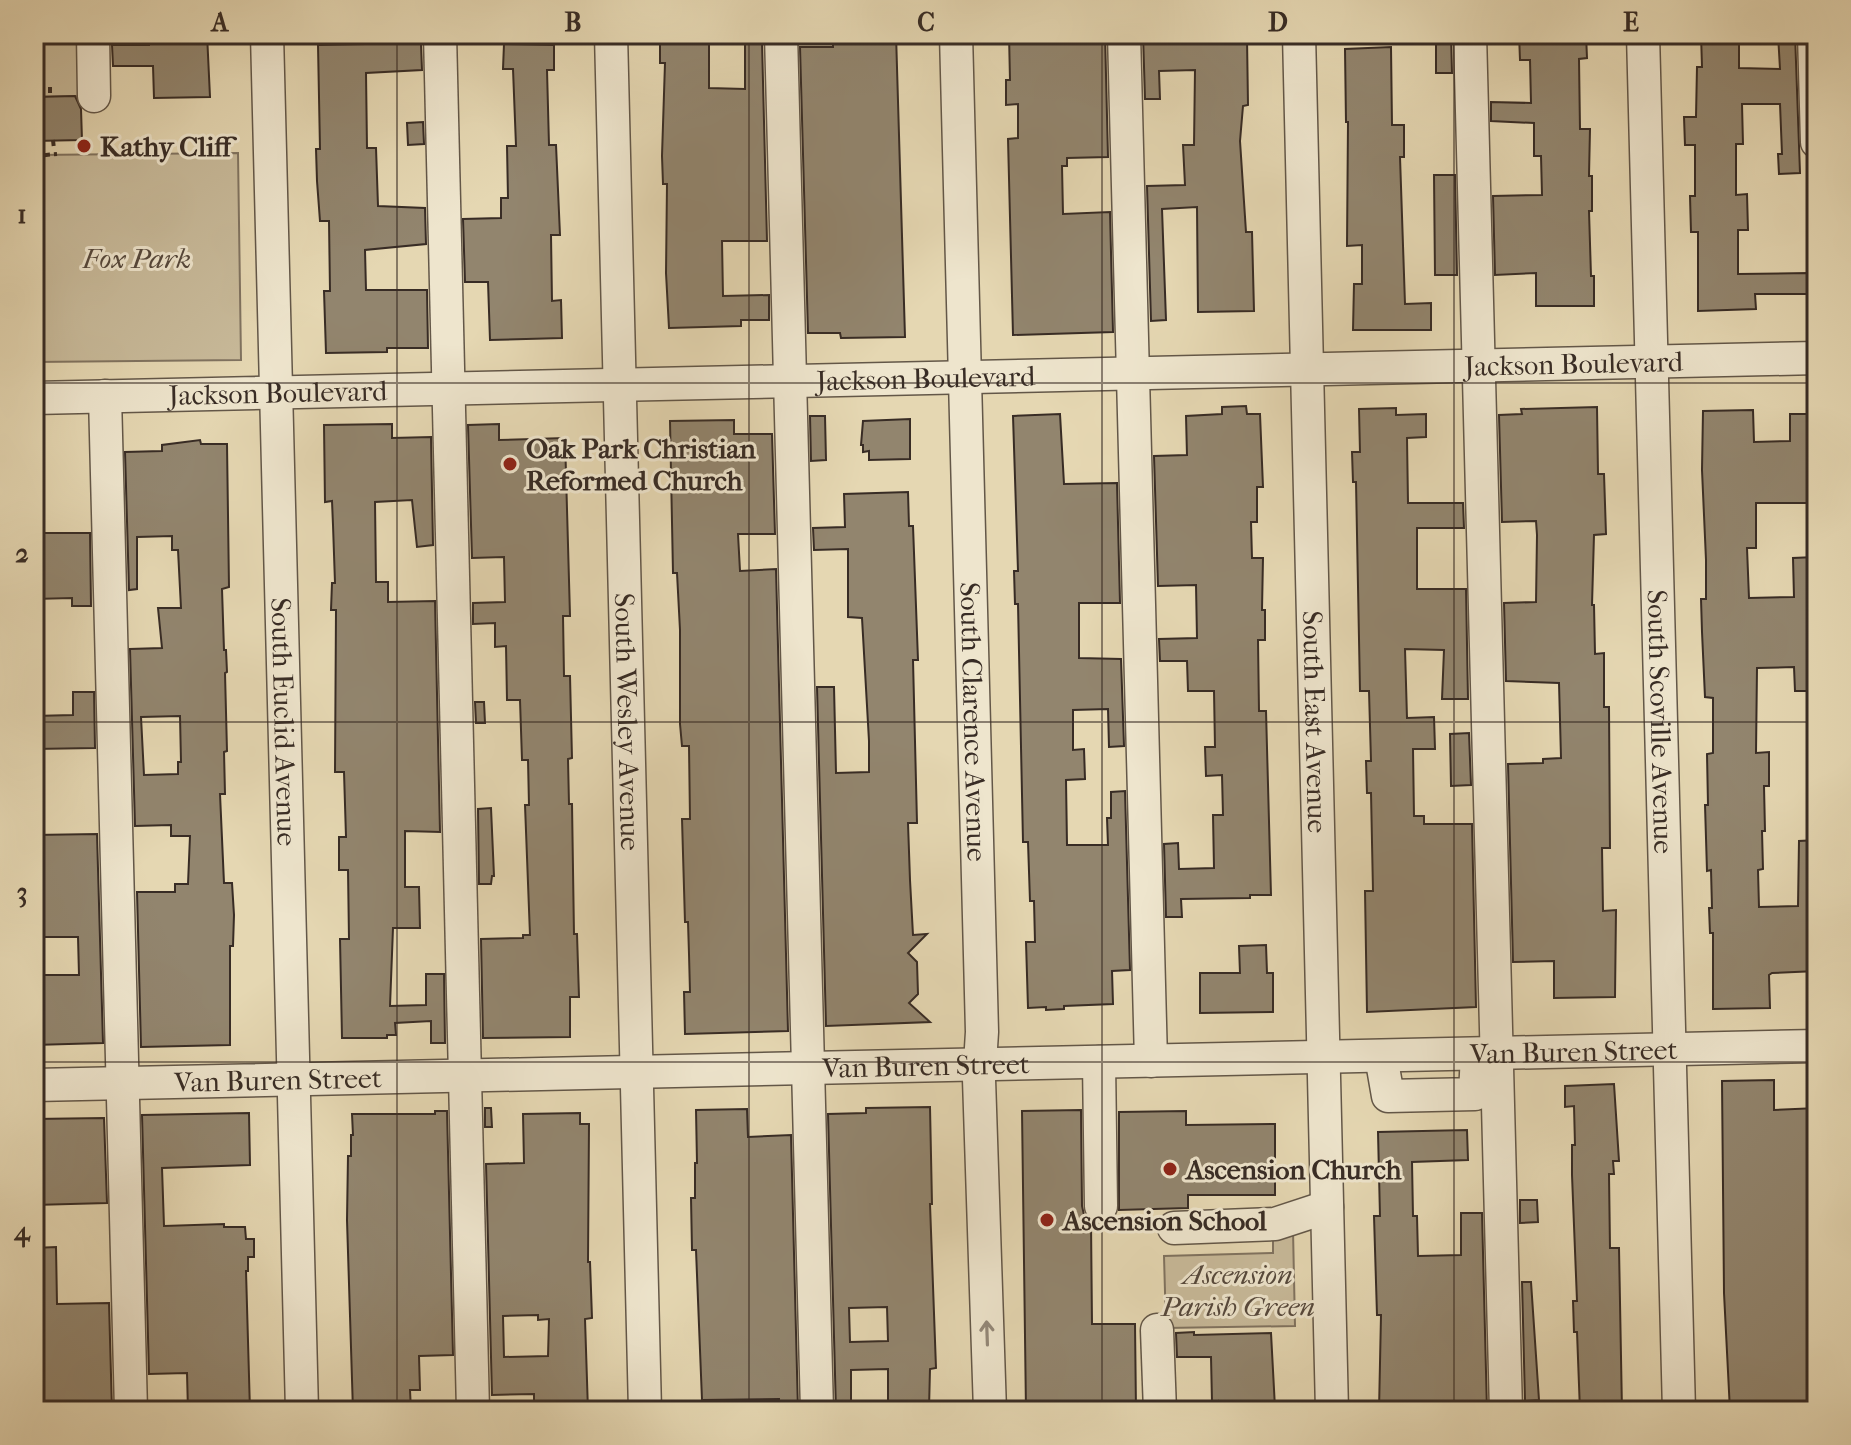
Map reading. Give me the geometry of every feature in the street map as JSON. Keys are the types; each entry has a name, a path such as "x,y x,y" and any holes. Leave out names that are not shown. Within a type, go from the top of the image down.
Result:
{"street":[{"path":"93,34 94,96"},
{"name":"South Euclid Avenue","path":"267,34 302,1411"},
{"path":"440,34 473,1411"},
{"name":"South Wesley Avenue","path":"611,34 645,1411"},
{"path":"781,34 817,1411"},
{"name":"South Clarence Avenue","path":"956,34 990,1411"},
{"path":"1124,34 1151,1061"},
{"name":"South East Avenue","path":"1299,34 1332,1411"},
{"path":"1470,34 1486,1054 1506,1411"},
{"name":"South Scoville Avenue","path":"1643,34 1679,1411"},
{"path":"1814,34 1817,142"},
{"name":"Jackson Boulevard","path":"34,398 1817,358"},
{"path":"105,396 131,1411"},
{"name":"Van Buren Street","path":"34,1085 1817,1046"},
{"path":"1099,1062 1101,1206"},
{"path":"1174,1228 1275,1224 1327,1207"},
{"path":"1157,1330 1160,1411"}],"path":[{"path":"50,87 50,96"},
{"path":"34,156 55,152 53,140"}],"green space":[{"path":"34,34 80,34 80,96 34,97"},
{"name":"Fox Park","path":"238,153 241,360 34,362 34,155"},
{"name":"Ascension Parish Green","path":"1273,1230 1293,1230 1295,1326 1166,1328 1164,1256 1273,1253"}],"building":[{"path":"149,34 207,34 210,97 154,98 153,66 113,66 112,45 149,45"},
{"path":"833,34 896,34 905,337 841,338 840,333 808,333 800,47 833,47"},
{"path":"1009,34 1105,34 1108,157 1067,158 1067,166 1062,166 1063,214 1110,212 1113,332 1013,335 1008,139 1018,138 1018,104 1006,105 1006,80 1010,80"},
{"path":"1143,34 1159,34 1159,40 1247,38 1248,105 1243,106 1240,141 1246,232 1252,232 1254,311 1198,312 1197,207 1162,209 1166,320 1151,321 1147,186 1185,185 1183,145 1194,145 1195,70 1159,71 1160,99 1145,99"},
{"path":"1436,34 1451,34 1452,73 1436,73"},
{"path":"1519,34 1586,34 1587,58 1579,59 1580,129 1590,129 1592,211 1589,211 1594,306 1536,306 1536,273 1495,275 1493,196 1542,195 1541,156 1534,156 1534,123 1491,121 1491,102 1531,103 1530,60 1520,60"},
{"path":"1701,34 1739,34 1739,68 1780,69 1778,34 1795,34 1800,173 1779,174 1778,154 1782,154 1780,104 1742,104 1743,144 1736,144 1736,195 1747,194 1748,230 1738,230 1738,274 1808,273 1808,294 1755,294 1756,309 1698,311 1698,232 1691,232 1690,196 1695,196 1695,145 1685,145 1684,117 1696,117 1697,67 1702,67"},
{"path":"660,37 709,37 709,88 745,89 745,43 762,42 767,241 722,241 723,296 769,295 769,320 741,320 741,326 669,328 667,184 663,184 662,156 665,63 660,63"},
{"path":"421,44 422,70 366,73 367,148 376,148 378,206 425,208 426,244 365,250 366,290 427,290 428,348 326,353 324,291 330,291 329,221 320,221 317,181 316,149 320,149 318,45"},
{"path":"504,44 554,45 554,70 547,70 549,145 556,145 560,235 551,235 552,301 561,300 562,338 490,340 488,282 465,282 463,219 501,218 501,198 508,198 507,146 516,146 513,69 503,69"},
{"path":"1391,47 1392,125 1404,125 1404,157 1400,157 1405,304 1431,303 1431,330 1353,330 1354,284 1362,284 1362,245 1347,246 1345,49"},
{"path":"75,96 81,109 82,140 34,141 34,97"},
{"path":"423,122 424,144 408,145 407,123"},
{"path":"1434,175 1455,175 1457,275 1435,275"},
{"path":"1246,406 1247,414 1260,414 1263,487 1257,487 1257,522 1251,522 1252,558 1263,558 1265,640 1258,640 1259,711 1266,711 1271,895 1181,899 1182,917 1166,917 1164,844 1178,843 1179,869 1214,868 1213,815 1223,815 1222,775 1206,776 1205,747 1215,747 1214,691 1188,691 1187,661 1160,661 1159,639 1197,638 1196,585 1158,586 1154,456 1187,455 1186,416 1222,414 1222,407"},
{"path":"1597,407 1598,474 1604,474 1606,534 1594,535 1592,605 1595,654 1604,653 1604,707 1609,707 1610,848 1602,848 1603,911 1616,910 1615,997 1554,998 1554,961 1513,962 1508,764 1543,763 1543,759 1561,758 1559,683 1506,681 1504,603 1536,602 1537,535 1536,521 1502,522 1499,415 1522,414 1521,409"},
{"path":"1396,408 1396,415 1426,414 1426,437 1407,438 1408,503 1463,503 1464,528 1417,528 1417,589 1466,589 1468,699 1442,699 1444,650 1405,649 1407,718 1434,717 1435,749 1413,749 1414,816 1424,816 1424,824 1472,824 1476,1007 1367,1012 1365,891 1373,891 1371,793 1367,793 1366,761 1371,761 1369,691 1360,691 1356,482 1353,482 1352,452 1360,452 1359,409"},
{"path":"1753,410 1754,442 1790,441 1790,414 1812,414 1811,503 1756,503 1756,548 1747,548 1749,598 1794,597 1793,558 1815,557 1817,691 1795,691 1794,667 1757,668 1756,753 1769,752 1769,786 1764,786 1763,869 1758,870 1759,907 1798,906 1799,841 1817,840 1817,971 1769,975 1770,1008 1713,1009 1713,933 1710,933 1709,908 1712,908 1711,870 1707,871 1705,805 1708,805 1707,754 1713,753 1713,698 1705,697 1702,632 1701,599 1706,599 1703,411"},
{"path":"1060,414 1064,484 1117,483 1120,603 1079,603 1079,658 1121,659 1124,746 1109,747 1108,709 1073,710 1073,750 1084,749 1085,779 1066,780 1067,845 1108,845 1107,818 1111,818 1111,792 1125,791 1130,970 1112,971 1113,1004 1046,1010 1046,1007 1028,1008 1026,942 1035,942 1034,901 1030,901 1028,842 1023,842 1018,604 1015,604 1014,571 1018,571 1013,416"},
{"path":"810,416 825,416 826,460 811,461"},
{"path":"910,419 910,459 869,460 869,451 863,452 861,445 863,421"},
{"path":"734,420 734,434 772,434 775,534 738,534 740,571 776,569 788,1031 685,1034 684,992 690,992 682,819 690,819 689,746 682,746 680,724 680,630 677,573 673,573 670,421"},
{"path":"392,424 392,438 431,437 433,545 417,547 412,500 375,502 376,582 388,582 388,602 435,601 440,832 405,831 405,887 419,887 420,928 393,928 390,1006 426,1005 426,974 444,974 445,1043 431,1043 431,1021 395,1023 396,1035 387,1035 387,1038 342,1038 340,939 349,939 348,870 339,870 339,837 346,837 344,772 335,772 336,610 331,610 332,583 335,583 333,525 332,501 325,502 324,425"},
{"path":"499,424 499,440 565,438 570,616 563,616 564,676 570,676 572,758 568,759 569,804 572,804 574,934 577,934 579,997 570,997 570,1037 483,1038 481,939 523,938 523,935 530,935 525,805 529,805 528,760 522,760 520,700 507,700 506,646 495,647 495,623 473,624 473,603 505,602 504,557 472,558 468,425"},
{"path":"200,440 201,444 227,444 229,587 222,589 227,672 227,751 224,752 225,794 220,794 224,883 232,883 234,915 233,946 230,946 230,1045 141,1047 137,892 175,892 175,884 188,884 190,836 171,836 171,825 135,826 130,649 162,648 158,608 181,608 178,550 172,550 172,536 137,537 137,589 129,590 125,452 162,451 162,445","holes":["180,716 181,762 178,762 178,774 144,775 141,717"]},
{"path":"908,492 909,526 913,526 918,660 913,660 917,823 908,823 910,880 913,935 927,934 908,953 917,962 918,994 909,1003 930,1022 826,1026 817,687 834,687 836,773 869,772 869,741 862,618 848,617 848,549 814,550 813,528 845,527 844,494"},
{"path":"34,533 90,533 91,606 72,606 72,598 34,599"},
{"path":"73,692 94,692 95,748 34,749 34,716 73,715"},
{"path":"475,702 484,702 485,723 476,723"},
{"path":"1469,733 1471,785 1451,786 1450,734"},
{"path":"491,808 494,876 491,884 479,884 478,809"},
{"path":"97,834 103,1043 34,1045 34,975 79,975 78,937 34,937 34,835"},
{"path":"1266,945 1267,973 1273,973 1273,1012 1200,1013 1200,973 1240,973 1239,946"},
{"path":"1774,1080 1774,1110 1817,1108 1817,1411 1730,1411 1724,1293 1722,1081"},
{"path":"1614,1084 1619,1161 1613,1161 1614,1174 1609,1174 1610,1248 1619,1248 1622,1411 1580,1411 1573,1301 1577,1301 1572,1175 1574,1106 1565,1107 1565,1086"},
{"path":"930,1107 936,1368 930,1369 929,1409 888,1408 888,1369 851,1370 851,1411 836,1411 828,1114 866,1113 866,1108","holes":["887,1307 888,1341 850,1342 849,1308"]},
{"path":"485,1108 491,1108 492,1127 485,1127"},
{"path":"747,1109 748,1137 791,1135 798,1411 779,1411 779,1399 702,1400 696,1250 692,1250 691,1198 695,1198 697,1163 696,1110"},
{"path":"1081,1110 1082,1206 1084,1215 1091,1222 1092,1324 1135,1324 1136,1411 1026,1411 1022,1111"},
{"path":"435,1111 447,1111 453,1355 419,1356 420,1390 410,1390 411,1411 353,1411 347,1220 352,1114 435,1114"},
{"path":"1186,1111 1186,1125 1275,1124 1275,1195 1188,1195 1188,1208 1119,1210 1119,1112"},
{"path":"249,1113 250,1165 162,1168 164,1226 224,1224 224,1227 245,1227 246,1239 254,1239 254,1257 248,1257 246,1271 250,1411 188,1411 187,1373 149,1374 142,1115"},
{"path":"580,1113 580,1124 589,1124 588,1262 592,1318 585,1319 588,1411 534,1411 534,1394 492,1395 486,1164 524,1163 523,1114","holes":["538,1315 538,1320 549,1319 548,1356 504,1357 503,1316"]},
{"path":"104,1118 107,1203 34,1205 34,1119"},
{"path":"1467,1130 1468,1160 1412,1162 1413,1216 1417,1216 1418,1256 1461,1255 1461,1213 1482,1213 1487,1411 1379,1411 1381,1315 1377,1315 1374,1216 1380,1216 1378,1132"},
{"path":"1520,1200 1537,1200 1538,1222 1520,1223"},
{"path":"56,1247 57,1304 109,1303 112,1411 34,1411 34,1248"},
{"path":"1522,1282 1531,1282 1539,1400 1525,1401"},
{"path":"1194,1332 1194,1335 1271,1333 1275,1408 1218,1411 1218,1401 1212,1402 1211,1357 1177,1357 1176,1333"}],"place":[{"name":"Kathy Cliff","path":"84,146"},
{"name":"Oak Park Christian Reformed Church","path":"510,464"},
{"name":"Ascension Church","path":"1170,1169"},
{"name":"Ascension School","path":"1047,1220"}]}
